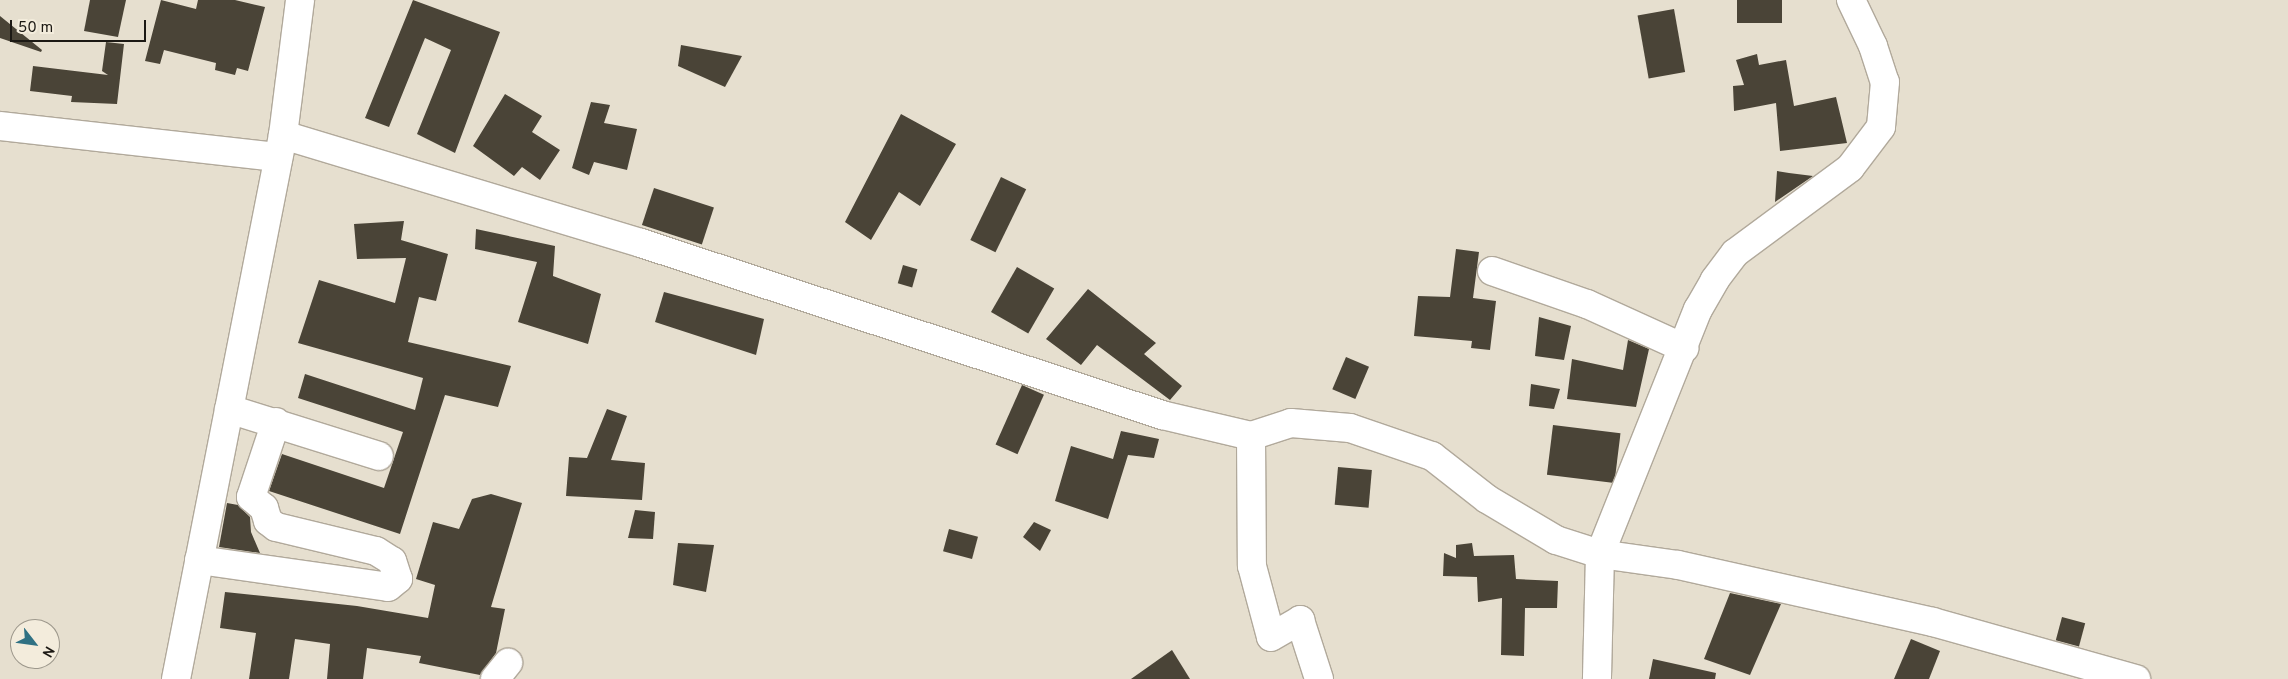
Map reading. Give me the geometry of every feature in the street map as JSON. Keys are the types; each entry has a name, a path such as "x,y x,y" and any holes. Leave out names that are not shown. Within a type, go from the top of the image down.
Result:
{"street":[{"path":"176,679 281,146 300,0"},
{"path":"1597,679 1600,554 1698,309 1735,253 1850,168 1881,127 1885,82 1873,46 1850,0"},
{"path":"0,126 281,146 641,243 1162,415 1251,436 1291,423 1350,428 1432,456 1487,499 1556,540 1600,554 1678,565 1933,622 2136,679"},
{"path":"1492,271 1587,304 1684,348"},
{"path":"229,409 276,422 378,456"},
{"path":"199,560 388,587 398,579 392,561 376,551 276,527 268,521 264,508 251,497 276,422"},
{"path":"1251,436 1252,566 1271,637 1300,620 1319,679"}],"building":[{"path":"90,0 126,0 118,37 84,31"},
{"path":"161,0 196,9 198,0 235,0 265,7 248,71 237,68 235,75 215,70 216,63 164,50 160,64 145,61"},
{"path":"413,0 500,32 455,153 417,134 451,50 425,38 389,127 365,118"},
{"path":"1737,0 1782,0 1782,23 1737,23"},
{"path":"1674,9 1685,72 1649,78 1638,15"},
{"path":"0,16 42,50 41,52 0,38"},
{"path":"106,42 124,44 117,104 71,102 72,96 30,91 33,66 108,75 102,71"},
{"path":"681,45 742,56 725,87 678,66"},
{"path":"1757,54 1759,65 1786,60 1794,106 1836,97 1847,143 1780,151 1776,103 1734,111 1733,86 1744,85 1736,60"},
{"path":"505,94 542,116 532,132 560,150 540,180 522,167 514,176 473,146"},
{"path":"591,102 610,105 604,123 637,129 627,170 594,162 589,175 572,168"},
{"path":"901,114 956,144 920,206 899,192 871,240 845,222"},
{"path":"1777,171 1789,173 1813,176 1775,202"},
{"path":"1001,177 1026,189 995,252 970,240"},
{"path":"654,188 714,207 702,245 642,225"},
{"path":"404,221 401,240 448,254 436,301 419,297 408,342 511,366 498,407 445,395 400,534 269,491 282,454 384,488 403,432 298,398 305,374 415,410 423,378 298,343 319,280 395,303 406,258 357,259 354,224"},
{"path":"476,229 555,246 553,276 601,294 588,344 518,322 537,262 475,249"},
{"path":"1456,249 1479,252 1473,298 1496,301 1490,350 1471,348 1472,341 1414,336 1418,296 1450,297"},
{"path":"903,265 917,269 912,287 898,283"},
{"path":"1017,267 1054,288 1028,334 991,312"},
{"path":"1088,289 1156,343 1144,354 1182,386 1170,400 1097,345 1081,365 1046,339"},
{"path":"664,292 764,319 756,355 655,322"},
{"path":"1539,317 1571,326 1564,360 1535,356"},
{"path":"1628,340 1649,349 1636,407 1567,399 1572,359 1623,370"},
{"path":"1346,357 1369,367 1355,399 1332,389"},
{"path":"1531,384 1560,389 1554,409 1529,406"},
{"path":"1022,385 1044,395 1017,454 996,444"},
{"path":"607,409 627,416 611,460 645,463 642,500 566,496 569,457 587,458"},
{"path":"1553,425 1620,433 1614,483 1547,475"},
{"path":"1121,431 1159,439 1154,458 1128,455 1108,519 1055,501 1071,446 1113,459"},
{"path":"1338,467 1372,470 1369,508 1335,505"},
{"path":"491,494 522,503 491,607 505,609 496,653 480,675 419,663 421,656 367,648 363,679 327,679 330,644 295,639 289,679 249,679 256,633 220,628 225,592 357,606 428,618 435,585 416,579 433,522 459,529 472,499"},
{"path":"227,503 238,505 250,517 251,532 260,553 219,547"},
{"path":"635,510 655,512 653,539 628,538"},
{"path":"1034,522 1051,530 1040,551 1023,537"},
{"path":"949,529 978,537 972,559 943,551"},
{"path":"678,543 714,545 706,592 673,585"},
{"path":"1472,543 1474,556 1514,555 1516,579 1558,581 1557,608 1525,608 1524,656 1501,655 1502,598 1478,602 1477,577 1443,576 1444,553 1456,558 1456,545"},
{"path":"1730,593 1781,604 1750,675 1704,659"},
{"path":"2062,617 2085,623 2079,646 2056,640"},
{"path":"1911,639 1940,651 1929,679 1894,679"},
{"path":"1172,650 1190,679 1131,679"},
{"path":"1653,659 1716,673 1715,679 1649,679"}]}
